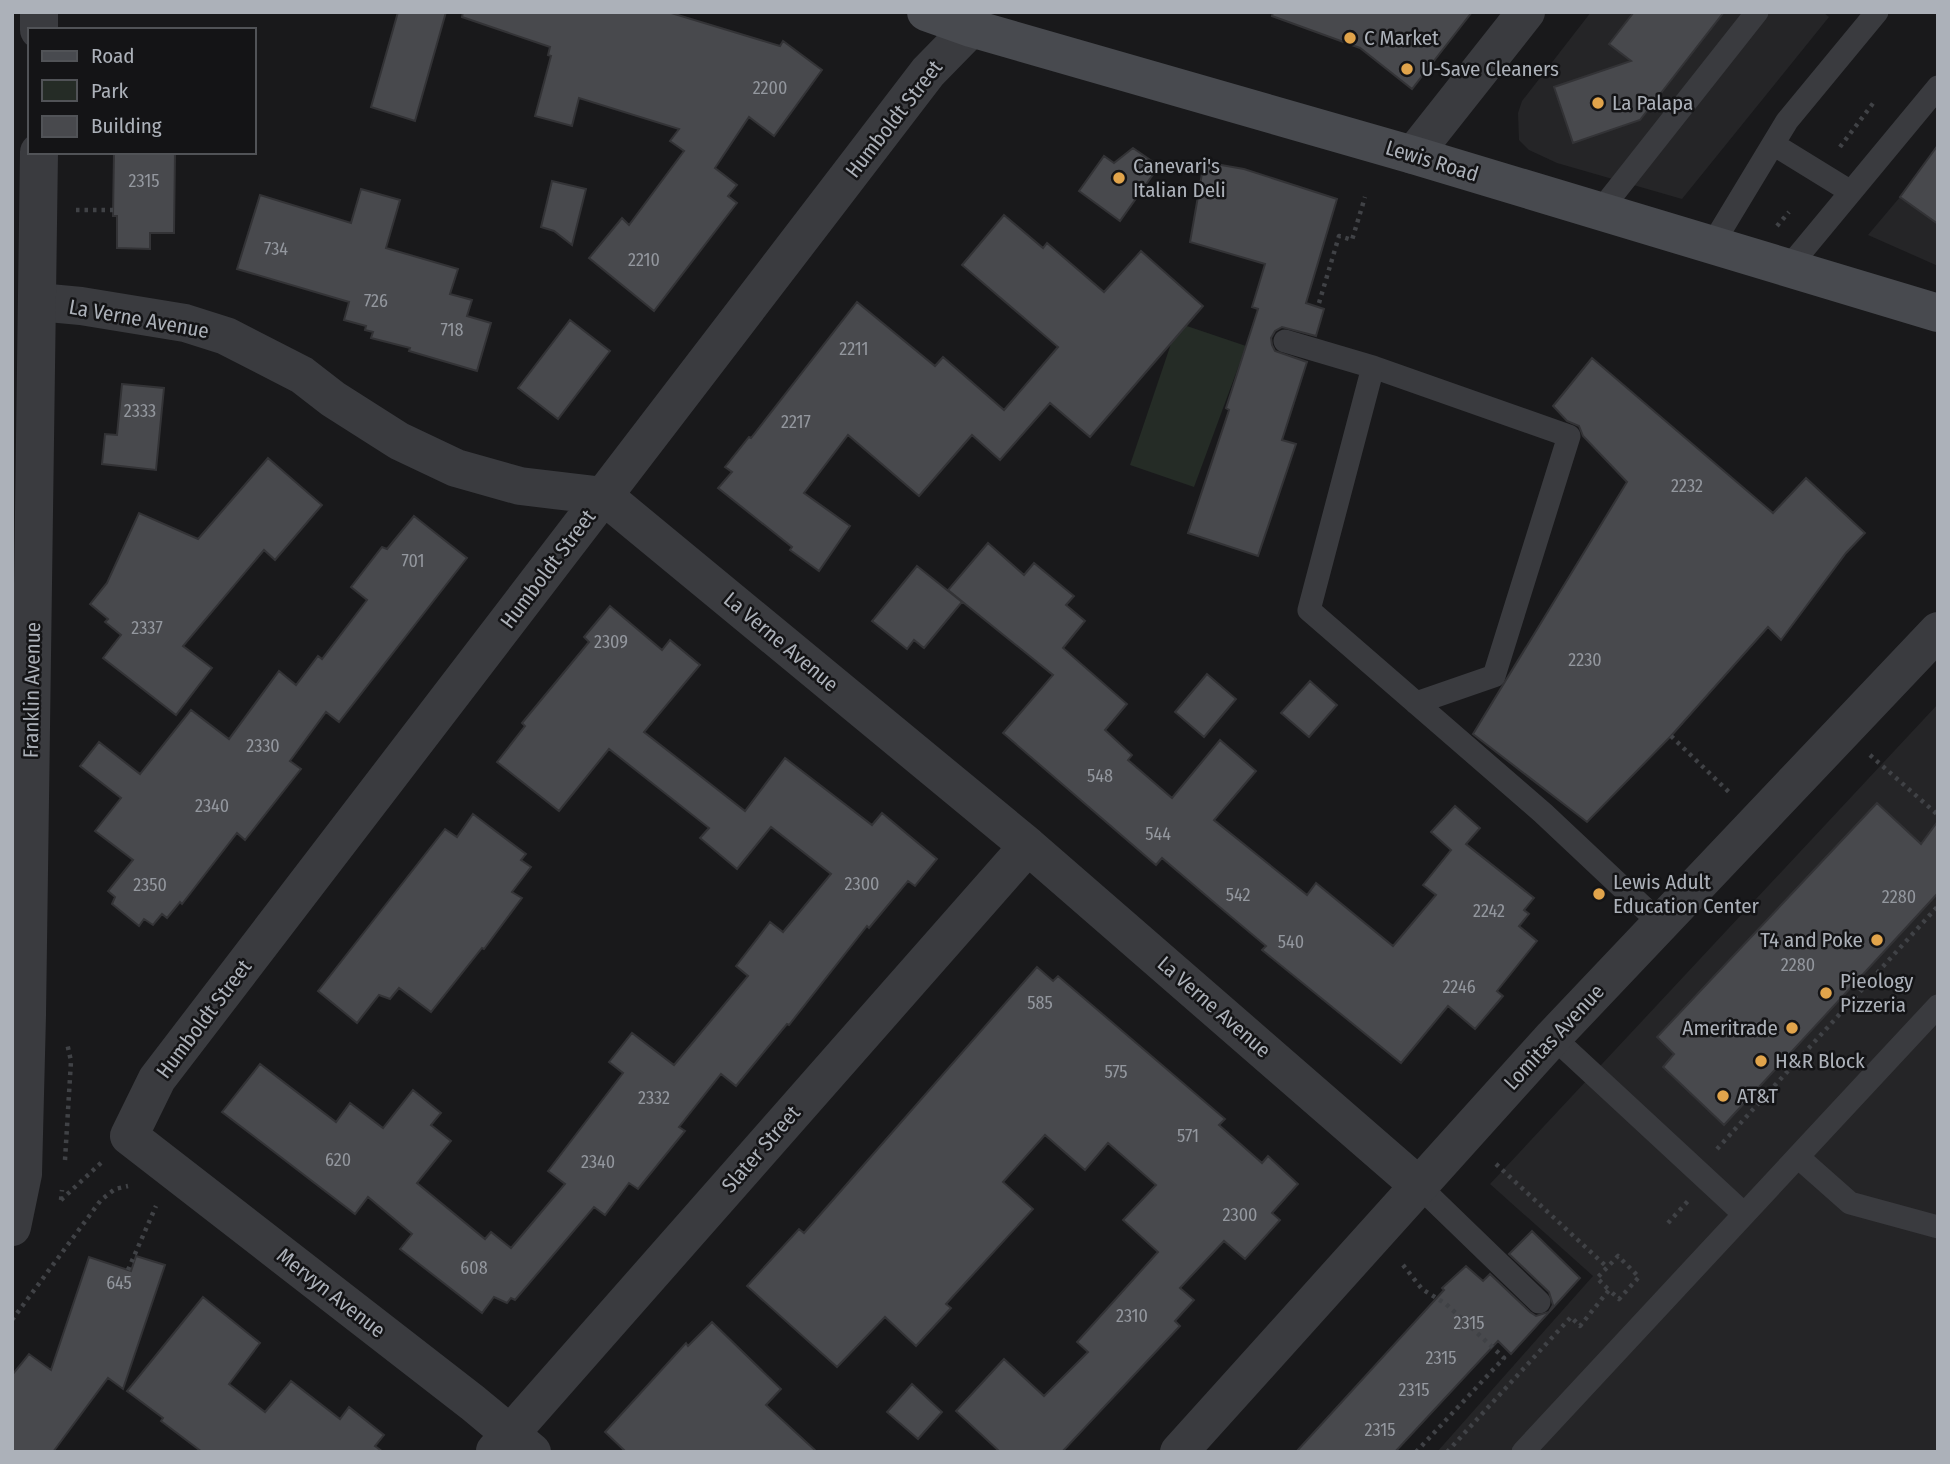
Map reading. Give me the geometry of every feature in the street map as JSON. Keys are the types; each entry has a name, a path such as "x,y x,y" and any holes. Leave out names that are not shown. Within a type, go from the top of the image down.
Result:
{"main road":[{"name":"Lewis Road","path":"926,12 977,20 1938,313"}],"street":[{"path":"1413,155 1526,12"},
{"name":"Humboldt Street","path":"129,1136 157,1079 928,72 977,20"},
{"name":"Franklin Avenue","path":"12,1227 23,1161 39,154"},
{"name":"La Verne Avenue","path":"38,302 81,306 185,323 226,336 302,375 333,399 399,441 456,467 520,486 604,496 1028,846 1418,1185"},
{"name":"Lomitas Avenue","path":"1179,1452 1553,1037 1938,631"},
{"name":"Slater Street","path":"512,1445 1028,846"},
{"name":"Mervyn Avenue","path":"129,1136 512,1445"}],"lane":[{"path":"1600,211 1757,12"},
{"path":"1712,245 1787,121 1877,12"},
{"path":"1788,268 1938,87"},
{"path":"1773,144 1851,192"},
{"path":"1285,341 1373,367 1569,436 1494,676 1416,703"},
{"path":"1373,367 1309,610 1543,813 1660,923"},
{"path":"1523,1452 1938,1006"},
{"path":"1553,1037 1744,1214"},
{"path":"1798,1157 1850,1203 1938,1227"},
{"path":"1418,1185 1539,1302"}],"path":[{"path":"1840,147 1874,102"},
{"path":"1319,303 1339,236 1352,240 1365,197"},
{"path":"68,210 113,210"},
{"path":"1777,227 1789,212"},
{"path":"1843,730 1938,815"},
{"path":"1671,736 1758,820"},
{"path":"1715,1151 1938,906"},
{"path":"51,1207 129,1136"},
{"path":"1496,1164 1608,1268"},
{"path":"12,1320 101,1200 115,1189 128,1186"},
{"path":"1668,1223 1689,1200"},
{"path":"128,1270 156,1206"},
{"path":"1618,1256 1639,1277 1619,1300 1609,1290 1597,1278 1618,1256"},
{"path":"1403,1265 1422,1289 1446,1304 1504,1358 1416,1452"},
{"path":"1447,1452 1571,1317 1580,1326 1609,1290"}],"shaded area":[{"path":"1591,12 1823,12 1829,17 1682,199 1557,163 1529,150 1519,140 1518,113 1522,101"},
{"path":"1938,145 1938,266 1868,235"},
{"path":"1938,704 1938,1452 1437,1452 1593,1276 1490,1184"}],"green space":[{"path":"1178,323 1246,346 1194,487 1130,465"}],"building":[{"path":"398,12 446,12 415,121 371,107"},
{"path":"463,12 668,12 780,46 783,41 822,70 774,136 749,117 715,168 737,185 728,196 737,203 654,311 589,258 622,218 629,225 684,151 670,141 679,129 579,98 572,126 535,116 551,56 548,55 550,47 462,17"},
{"name":"U-Save Cleaners","path":"1273,12 1472,12 1412,89 1360,48 1272,16"},
{"path":"1634,12 1724,12 1640,120 1573,143 1554,87 1631,61 1609,44"},
{"path":"1938,145 1938,224 1900,197"},
{"name":"Canevari's Italian Deli","path":"1133,148 1159,166 1120,221 1079,191 1104,156 1114,163"},
{"path":"114,154 175,154 174,233 150,233 150,249 117,248 117,216 113,216"},
{"path":"1204,162 1244,169 1337,199 1306,303 1324,309 1316,336 1282,327 1275,331 1271,338 1275,351 1307,362 1282,440 1296,444 1258,556 1188,533 1229,410 1226,408 1258,309 1252,307 1265,264 1190,242"},
{"path":"552,181 586,189 572,245 554,231 541,227"},
{"path":"361,189 400,200 386,248 458,269 450,294 472,300 467,316 491,323 477,371 371,338 373,332 365,330 366,326 344,320 349,302 237,269 260,195 351,223"},
{"path":"1004,215 1043,248 1047,243 1104,292 1141,251 1203,306 1090,437 1050,403 1000,460 972,435 919,496 848,435 804,493 850,526 819,571 790,550 792,547 718,488 732,472 725,467 749,437 751,438 857,302 935,366 943,357 1004,410 1058,347 962,265"},
{"path":"570,320 610,351 558,419 518,388"},
{"path":"1592,358 1773,513 1806,478 1865,533 1846,553 1781,640 1768,627 1671,736 1587,822 1473,734 1627,482 1583,436 1579,426 1567,421 1553,406"},
{"path":"122,384 164,388 156,470 102,464 105,434 117,435"},
{"path":"268,458 322,505 275,560 264,550 183,646 212,668 176,715 103,658 121,635 105,622 108,619 90,604 107,583 139,513 198,539"},
{"path":"414,516 467,558 339,722 326,712 290,761 301,769 245,840 237,833 182,904 180,902 167,918 162,914 153,925 144,919 139,926 112,904 115,897 108,891 133,860 95,831 121,798 80,766 99,742 140,774 191,710 229,739 279,671 296,685 318,656 322,659 367,600 351,587 382,547 387,549"},
{"path":"988,543 1024,575 1034,563 1074,596 1066,605 1085,621 1063,648 1127,704 1105,730 1132,755 1128,760 1172,798 1220,740 1256,771 1214,820 1307,895 1316,883 1393,946 1436,895 1423,885 1451,850 1431,832 1455,806 1480,828 1466,844 1534,898 1524,910 1529,914 1519,926 1537,941 1497,991 1503,996 1475,1029 1448,1006 1401,1063 1262,950 1266,946 1162,858 1156,865 1003,733 1053,675 948,590"},
{"path":"917,566 962,602 924,648 914,640 907,649 872,621"},
{"path":"610,606 662,650 670,640 700,665 644,732 745,811 785,758 872,825 882,813 937,859 915,886 908,881 869,928 867,926 789,1025 787,1024 736,1086 721,1074 679,1127 685,1131 638,1189 629,1183 605,1215 594,1207 515,1300 511,1298 507,1303 494,1297 482,1313 400,1249 412,1234 368,1197 355,1214 222,1112 260,1064 336,1122 350,1103 383,1128 413,1090 441,1113 431,1125 451,1141 417,1183 485,1239 491,1232 511,1248 565,1184 548,1171 623,1073 609,1062 632,1033 674,1065 748,976 736,966 770,922 783,932 831,874 771,827 737,869 700,838 709,828 609,749 559,811 497,762 525,726 522,723 589,642 584,637"},
{"path":"1207,674 1236,699 1204,737 1175,712"},
{"path":"1310,681 1337,705 1309,737 1281,713"},
{"path":"1877,803 1921,844 1938,821 1938,893 1724,1125 1663,1067 1674,1054 1657,1037"},
{"path":"473,814 526,854 521,860 531,867 512,892 522,898 484,949 482,948 431,1012 399,988 390,999 379,995 357,1023 318,991 445,829 457,837"},
{"path":"1037,967 1053,981 1058,976 1225,1119 1219,1125 1262,1163 1268,1156 1298,1184 1272,1213 1280,1220 1245,1259 1224,1241 1180,1288 1194,1300 1175,1321 1180,1326 1062,1452 1000,1452 956,1411 1004,1359 1044,1396 1088,1352 1077,1342 1158,1252 1123,1220 1156,1185 1108,1143 1085,1170 1045,1135 1003,1182 1033,1209 946,1304 951,1308 916,1346 885,1317 837,1367 747,1286 799,1229 804,1233"},
{"path":"1532,1231 1580,1278 1511,1354 1498,1341 1395,1452 1296,1452 1444,1290 1442,1288 1466,1266 1483,1281 1490,1274 1536,1316 1549,1312 1553,1305 1549,1292 1509,1254"},
{"path":"136,1256 165,1265 123,1389 108,1378 53,1452 12,1452 12,1375 29,1354 51,1370 89,1257 131,1271"},
{"path":"203,1297 260,1343 229,1384 265,1412 291,1381 340,1419 349,1407 384,1435 375,1446 383,1452 202,1452 161,1421 163,1418 127,1391"},
{"path":"712,1322 781,1389 766,1405 817,1452 626,1452 605,1432 686,1343 688,1346"},
{"path":"912,1384 942,1412 918,1439 887,1412"}],"place":[{"name":"C Market","path":"1350,38"},
{"name":"U-Save Cleaners","path":"1407,69"},
{"name":"La Palapa","path":"1598,103"},
{"name":"Canevari's Italian Deli","path":"1119,178"},
{"name":"Lewis Adult Education Center","path":"1599,894"},
{"name":"T4 and Poke","path":"1877,940"},
{"name":"Pieology Pizzeria","path":"1826,993"},
{"name":"Ameritrade","path":"1792,1028"},
{"name":"H&R Block","path":"1761,1061"},
{"name":"AT&T","path":"1723,1096"}]}
